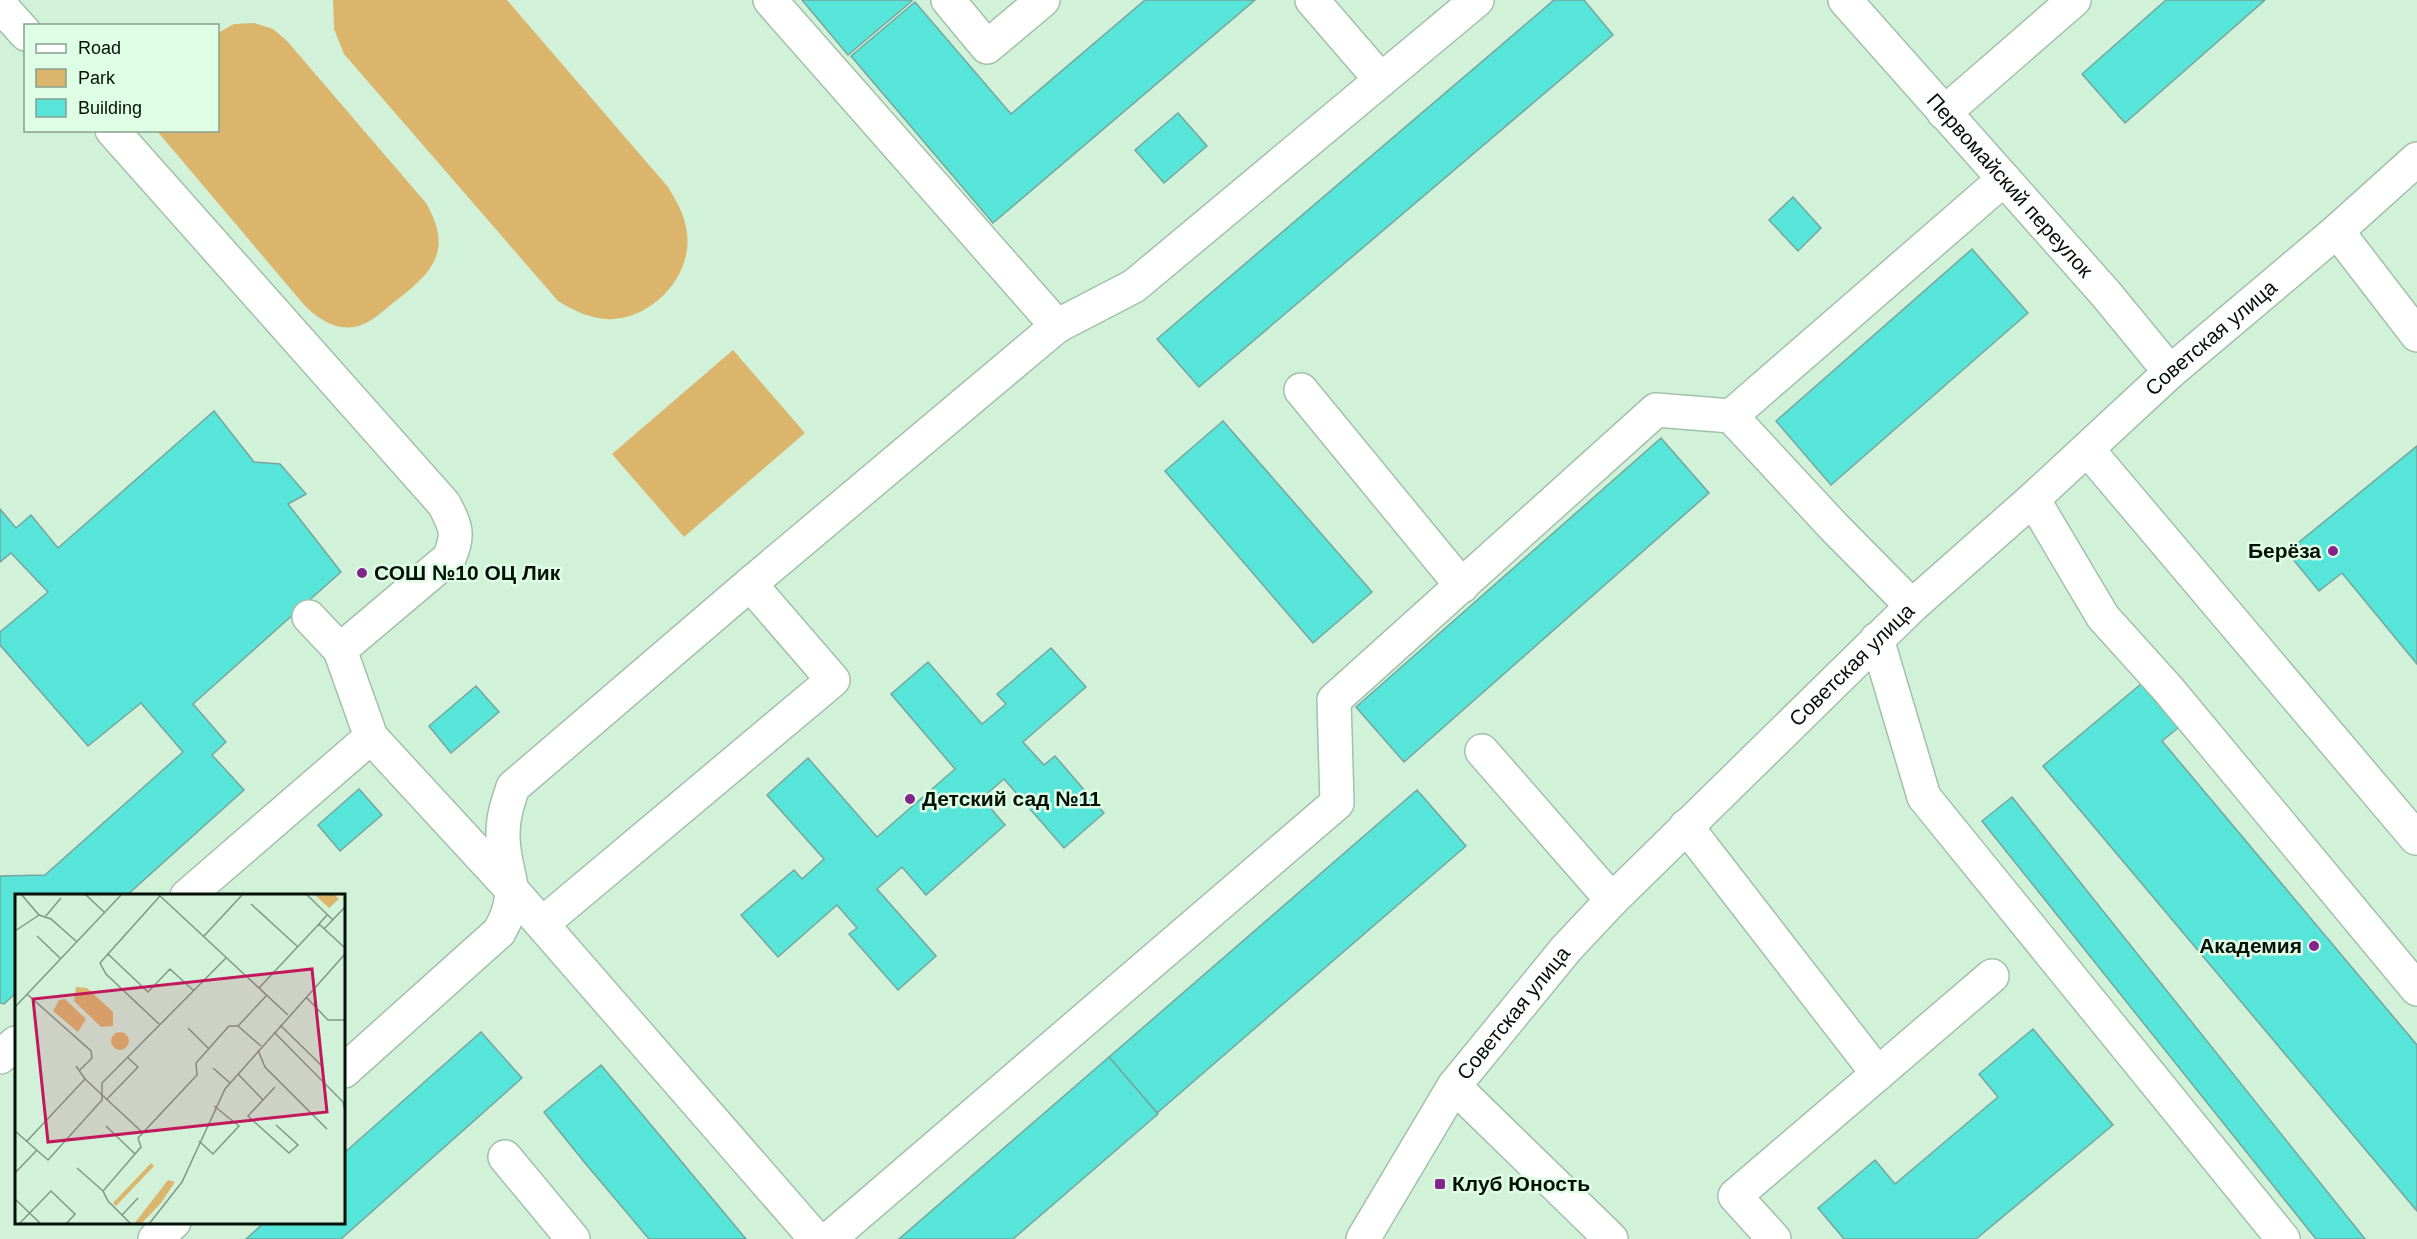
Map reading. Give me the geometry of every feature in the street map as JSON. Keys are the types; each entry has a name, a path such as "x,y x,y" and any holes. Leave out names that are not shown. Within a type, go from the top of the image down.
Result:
{"street":[{"path":"770,0 1057,326"},
{"path":"948,0 987,47 1043,0"},
{"path":"1312,0 1381,80"},
{"path":"345,1070 499,932 510,915 513,891 505,861 502,833 505,809 513,787 1057,326 1134,286 1477,0"},
{"name":"Первомайский переулок","path":"1845,0 2106,294 2170,372"},
{"path":"1944,113 2074,0"},
{"path":"0,5 24,32"},
{"path":"114,132 444,504 454,523 457,542 449,558 340,650"},
{"name":"Советская улица","path":"1363,1239 1454,1086 1566,949 1612,900 1912,606 2088,450 2170,372 2337,231 2417,159"},
{"path":"1731,416 2004,179"},
{"path":"2337,231 2417,335"},
{"path":"1301,390 1462,586"},
{"path":"828,1239 1337,803 1334,700 1656,410 1731,416 1834,527 1912,606"},
{"path":"2088,450 2416,838"},
{"path":"2033,499 2103,617 2175,698 2417,989"},
{"path":"542,924 833,680 750,584"},
{"path":"309,617 340,650 371,736 513,891 816,1239"},
{"path":"1877,639 1924,797 2283,1239"},
{"path":"189,894 371,736"},
{"path":"1482,752 1612,900"},
{"path":"1686,826 1878,1074"},
{"path":"1774,1239 1735,1196 1992,976"},
{"path":"0,1057 15,1044"},
{"path":"1454,1086 1611,1239"},
{"path":"505,1157 573,1239"},
{"path":"155,1239 172,1224"}],"green space":[{"path":"333,0 507,0 668,187 677,203 686,226 687,250 683,266 665,294 652,305 621,318 592,317 558,301 344,54 334,29"},
{"path":"254,23 273,29 287,41 426,203 434,220 438,235 438,248 435,260 428,271 419,282 380,314 359,326 333,325 305,306 158,132 219,132 219,32 234,24"},
{"path":"733,350 805,433 684,537 612,454"}],"building":[{"path":"802,0 912,0 912,1 848,55"},
{"path":"1145,0 1255,0 993,223 851,56 915,2 1011,114"},
{"path":"1554,0 1584,0 1613,35 1199,387 1157,339"},
{"path":"2166,0 2265,0 2125,123 2082,74"},
{"path":"1178,113 1207,146 1164,183 1135,150"},
{"path":"1793,197 1821,228 1798,251 1769,220"},
{"path":"1972,249 2028,313 1831,485 1776,421"},
{"path":"214,411 254,462 280,464 306,494 288,504 341,572 193,704 226,742 212,755 244,790 128,894 15,894 15,994 4,1004 0,1003 0,876 45,875 183,752 141,703 88,746 0,645 0,632 48,592 11,553 0,562 0,509 16,528 31,515 58,548"},
{"path":"1223,421 1372,592 1313,643 1165,471"},
{"path":"1661,438 1709,493 1404,762 1356,707"},
{"path":"2417,446 2417,664 2342,573 2319,591 2287,552"},
{"path":"1051,648 1086,687 1023,742 1044,765 1055,756 1104,813 1064,848 1004,779 982,798 1005,825 926,895 902,867 877,889 936,956 898,990 849,934 857,928 837,905 778,957 741,915 794,870 802,879 824,859 767,795 808,758 877,837 955,769 891,694 928,662 982,724 1006,704 997,694"},
{"path":"2141,684 2178,728 2162,741 2417,1045 2417,1211 2043,766"},
{"path":"476,686 499,712 451,753 429,726"},
{"path":"359,789 382,815 340,851 318,825"},
{"path":"1417,790 1466,846 1157,1113 1109,1057"},
{"path":"2012,797 2365,1239 2316,1239 1982,821"},
{"path":"2033,1029 2113,1125 1976,1239 1844,1239 1818,1208 1875,1160 1895,1184 1998,1097 1979,1074"},
{"path":"481,1032 522,1078 341,1239 246,1239 263,1224 345,1224 345,1152"},
{"path":"1109,1057 1158,1114 1013,1239 899,1239"},
{"path":"601,1065 746,1239 649,1239 585,1163 544,1112"}],"place":[{"name":"Берёза","path":"2333,551"},
{"name":"СОШ №10 ОЦ Лик","path":"362,573"},
{"name":"Детский сад №11","path":"910,799"},
{"name":"Академия","path":"2314,946"},
{"name":"Клуб Юность","path":"1440,1184"}]}
